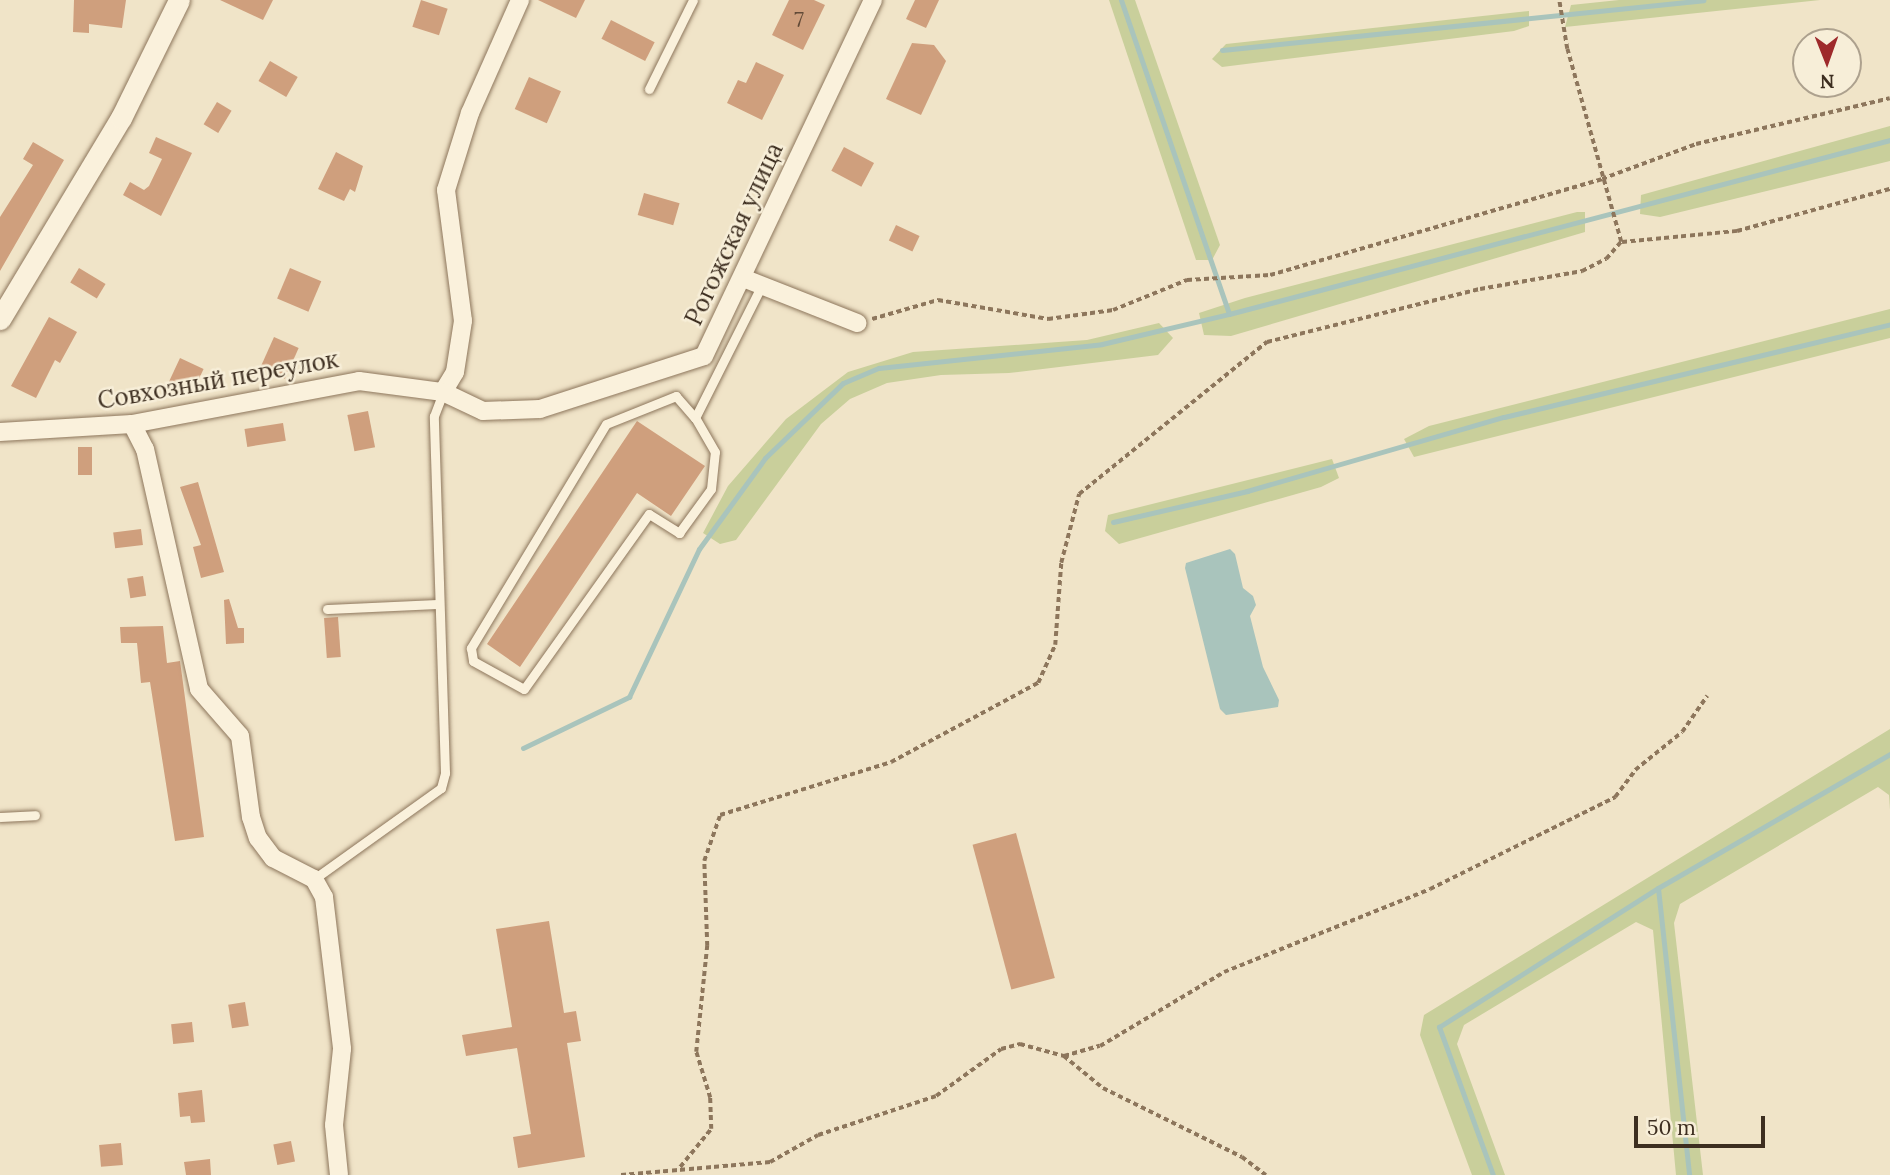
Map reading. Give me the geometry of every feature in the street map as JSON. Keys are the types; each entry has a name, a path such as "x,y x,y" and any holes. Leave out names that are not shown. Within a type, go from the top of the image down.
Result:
{"street":[{"path":"0,319 121,118 179,0"},
{"path":"443,392 454,372 463,321 446,190 470,113 520,0"},
{"name":"Рогожская улица","path":"443,392 483,411 540,409 704,356 873,0"},
{"path":"743,278 857,323"},
{"name":"Совхозный переулок","path":"0,432 132,424 359,381 443,392"},
{"path":"132,424 145,449 199,689 240,736 251,817 258,838 273,858 314,878 324,897 330,929 342,1049 334,1125 339,1175"}],"lane":[{"path":"649,89 693,0"},
{"path":"695,418 762,285"},
{"path":"314,878 441,788 445,774 434,416 443,392"},
{"path":"676,396 695,418 715,452 711,489 679,534 649,514 524,690 473,661 471,648 606,424 676,396"},
{"path":"327,609 439,604"},
{"path":"0,817 35,815"}],"path":[{"path":"1559,0 1567,49 1621,242"},
{"path":"857,323 938,300 1048,319 1113,310 1187,280 1270,275 1602,179 1696,144 1890,98"},
{"path":"680,1167 711,1129 710,1098 696,1052 707,946 704,861 720,814 891,762 1038,683 1055,645 1061,563 1079,494 1267,342 1480,289 1582,271 1606,260 1621,242 1737,231 1890,189"},
{"path":"1064,1056 1100,1046 1224,972 1430,889 1615,797 1635,770 1682,732 1707,696"},
{"path":"621,1175 680,1167 770,1162 818,1135 936,1096 1001,1049 1020,1044 1064,1056 1103,1088 1242,1157 1266,1175"}],"green space":[{"path":"1109,0 1135,0 1220,245 1212,260 1196,260"},
{"path":"1619,0 1820,0 1565,27 1571,5"},
{"path":"1529,11 1529,26 1514,31 1222,67 1212,59 1226,44"},
{"path":"1890,126 1890,161 1660,217 1640,214 1641,195"},
{"path":"1585,212 1585,232 1231,336 1204,335 1199,313 1245,298"},
{"path":"1890,309 1890,338 1414,457 1404,439 1429,426"},
{"path":"1159,323 1173,338 1158,355 1009,373 941,375 887,383 850,399 821,424 736,540 720,544 703,533 728,486 786,419 848,372 913,352 1087,340"},
{"path":"1332,459 1339,478 1321,487 1119,544 1105,531 1108,515"},
{"path":"1890,729 1890,810 1889,795 1878,787 1680,904 1674,923 1703,1175 1676,1175 1653,930 1636,922 1464,1025 1457,1044 1505,1175 1472,1175 1420,1035 1424,1015"}],"water":[{"path":"1230,549 1235,554 1243,588 1253,596 1256,605 1250,616 1263,667 1279,700 1278,707 1226,715 1220,709 1185,568 1186,563"}],"building":[{"path":"74,0 126,0 122,28 89,24 89,33 73,32"},
{"path":"220,0 273,0 263,20"},
{"path":"421,0 448,9 439,35 412,27"},
{"path":"538,0 585,0 576,18"},
{"path":"789,0 814,0 825,5 803,50 772,35"},
{"path":"915,0 939,0 926,28 906,19"},
{"path":"611,20 655,42 645,61 601,39"},
{"path":"912,43 934,45 946,61 921,115 886,99"},
{"path":"270,61 298,77 286,97 258,81"},
{"path":"756,62 784,75 762,120 727,103 738,80 746,83"},
{"path":"529,77 561,91 547,123 515,109"},
{"path":"217,102 232,111 218,133 204,124"},
{"path":"156,137 192,153 161,216 123,195 130,182 144,190 149,186 162,159 149,153"},
{"path":"33,142 64,160 0,271 0,217 33,165 23,159"},
{"path":"844,147 874,163 861,187 831,171"},
{"path":"336,152 363,166 355,192 350,189 344,201 318,189"},
{"path":"644,193 680,203 673,225 638,215"},
{"path":"896,225 920,236 912,251 889,240"},
{"path":"79,268 106,284 97,299 70,283"},
{"path":"290,268 321,281 308,312 277,298"},
{"path":"49,317 77,332 60,363 55,360 36,398 11,386"},
{"path":"274,337 299,348 285,379 260,368"},
{"path":"180,358 204,369 192,393 169,382"},
{"path":"368,411 375,447 354,451 347,415"},
{"path":"637,421 705,466 671,516 637,493 520,667 487,644"},
{"path":"283,423 286,441 247,447 244,429"},
{"path":"78,447 92,447 92,475 78,475"},
{"path":"198,482 224,572 201,578 193,547 201,545 180,487"},
{"path":"141,529 143,545 115,548 113,532"},
{"path":"143,576 146,596 130,598 127,579"},
{"path":"229,599 238,628 244,628 244,643 226,644 224,600"},
{"path":"338,617 341,657 327,658 324,618"},
{"path":"163,626 167,663 180,661 204,837 175,841 150,682 141,683 137,643 121,643 120,627"},
{"path":"1016,833 1055,978 1011,990 973,845"},
{"path":"549,921 564,1013 576,1011 581,1041 567,1043 585,1157 518,1168 513,1137 531,1134 517,1048 466,1056 462,1035 512,1027 496,929"},
{"path":"245,1002 249,1026 232,1028 228,1005"},
{"path":"192,1022 194,1042 173,1044 171,1024"},
{"path":"202,1090 205,1122 191,1123 190,1116 180,1117 178,1093"},
{"path":"291,1141 295,1162 277,1165 273,1144"},
{"path":"121,1143 123,1165 101,1167 99,1145"},
{"path":"210,1159 211,1175 186,1175 184,1162"}],"waterway":[{"path":"1121,0 1229,314"},
{"path":"1222,50 1703,0"},
{"path":"523,748 629,697 699,549 765,458 843,383 879,368 1102,344 1229,314 1890,140"},
{"path":"1113,522 1247,491 1504,417 1890,324"},
{"path":"1493,1175 1439,1027 1658,888 1890,754"},
{"path":"1658,888 1689,1175"}]}
